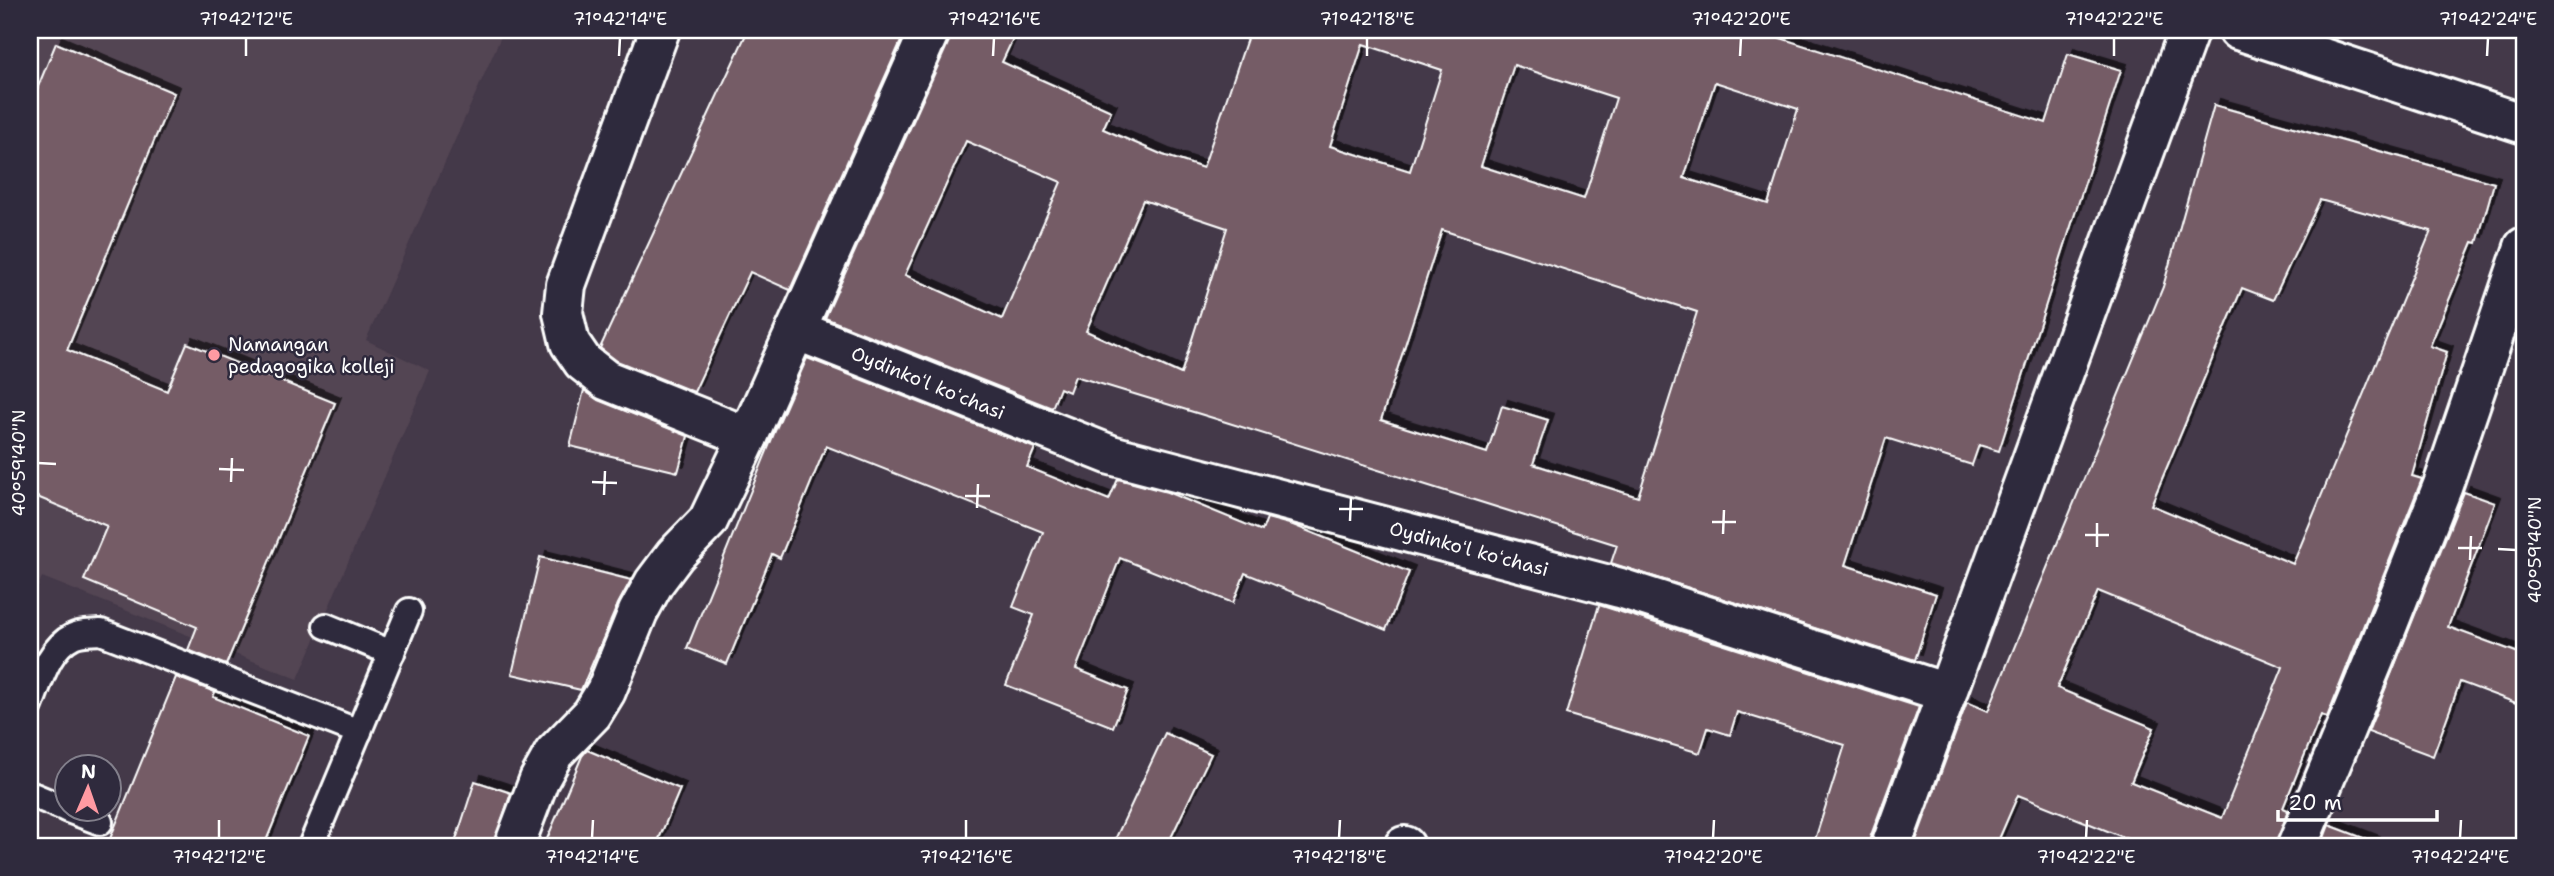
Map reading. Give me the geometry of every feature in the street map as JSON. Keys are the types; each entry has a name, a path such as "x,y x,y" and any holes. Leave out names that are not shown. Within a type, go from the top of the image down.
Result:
{"street":[{"path":"660,30 566,285 563,313 570,343 583,362 606,380 748,437"},
{"path":"514,846 539,780 554,753 592,714 606,691 638,612 654,583 675,555 708,521 930,30"},
{"path":"1891,846 2189,30"},
{"path":"2238,30 2524,124"},
{"path":"2297,846 2443,485 2524,247"},
{"name":"Oydinkoʻl koʻchasi","path":"796,330 1111,455 1620,588 1947,694"}],"lane":[{"path":"312,846 409,611"},
{"path":"326,626 392,653"},
{"path":"30,706 49,660 60,645 75,634 101,632 359,732"},
{"path":"30,794 52,803"}],"shaded area":[{"name":"Namangan pedagogika kolleji","path":"30,30 504,30 366,340 430,371 298,679 42,577 30,606"}],"building":[{"path":"748,30 906,30 790,290 750,272 694,392 617,361 600,348"},
{"path":"952,30 1017,30 1002,62 1111,111 1103,129 1163,155 1203,168 1250,30 1755,30 2046,123 2068,54 2121,70 1999,451 1979,445 1972,465 1886,438 1845,565 1936,594 1915,660 1611,563 1617,545 1213,418 1075,376 1069,392 1060,388 1052,408 825,318","holes":["1363,44 1442,70 1410,171 1330,146","1514,65 1616,98 1584,199 1481,166","1715,82 1798,109 1768,204 1684,178","966,141 1061,182 1002,319 905,275","1143,200 1227,228 1181,374 1086,331","1442,230 1697,312 1638,497 1533,464 1548,420 1502,406 1487,453 1381,420"]},
{"path":"56,43 174,93 67,350 167,391 187,343 335,403 226,665 188,650 197,627 84,580 107,526 30,494 30,106"},
{"path":"2214,105 2494,183 2477,243 2473,242 2430,346 2447,352 2412,476 2422,479 2327,717 2321,715 2283,808 2288,810 2276,846 2145,846 2018,795 1996,846 1914,846 1967,702 1988,711 2163,287","holes":["2320,200 2431,231 2293,564 2151,505 2242,288 2273,300","2098,591 2283,667 2222,818 2131,782 2154,728 2057,688"]},
{"path":"807,358 1035,448 1027,467 1109,500 1118,479 1167,492 1262,531 1267,518 1293,525 1409,572 1386,630 1245,573 1233,603 1120,558 1076,669 1128,690 1113,727 1006,685 1034,615 1013,607 1043,532 826,446 780,558 772,554 727,664 687,648"},
{"path":"584,390 598,400 688,436 678,472 570,446"},
{"path":"2464,492 2495,503 2448,627 2524,655 2524,706 2460,682 2433,756 2368,732"},
{"path":"540,557 631,580 581,690 512,674"},
{"path":"1599,605 1919,707 1870,838 1870,846 1813,846 1845,745 1737,712 1730,735 1708,728 1700,753 1566,714"},
{"path":"176,677 215,692 213,697 309,736 264,846 107,846 116,824 122,824 122,809"},
{"path":"1165,733 1211,754 1167,846 1112,846"},
{"path":"587,750 680,789 656,846 544,846 582,756"},
{"path":"475,781 511,793 493,846 454,846"},
{"path":"2329,825 2374,842 2373,846 2321,846"}],"place":[{"name":"Namangan pedagogika kolleji","path":"214,355"}]}
